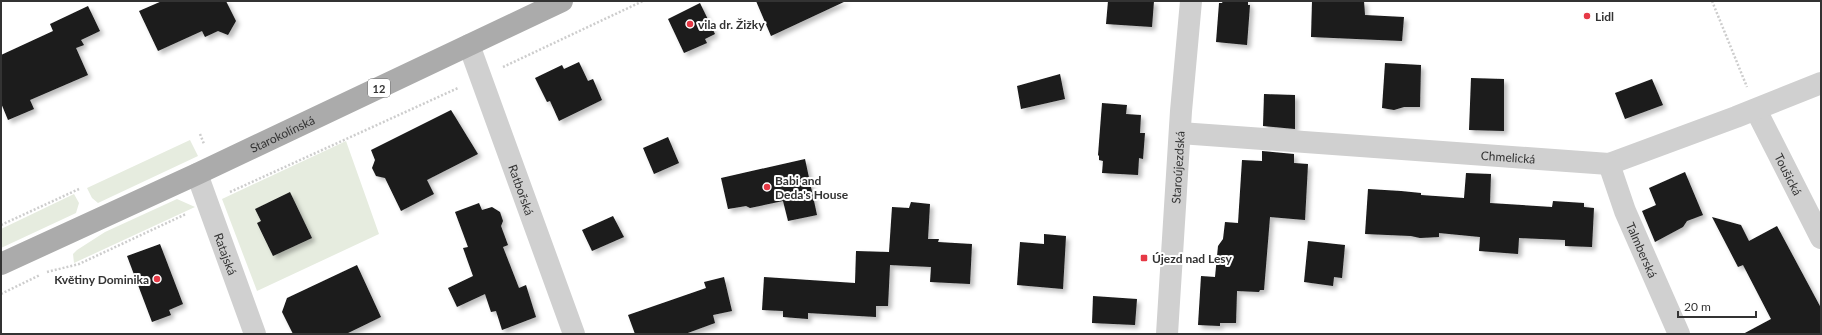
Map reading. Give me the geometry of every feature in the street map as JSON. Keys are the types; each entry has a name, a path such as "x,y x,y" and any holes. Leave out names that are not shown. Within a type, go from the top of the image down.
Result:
{"main road":[{"name":"Starokolínská","path":"1,264 196,174 562,1"}],"street":[{"name":"Staroújezdská","path":"1167,334 1180,134 1191,1"},
{"name":"Ratbořská","path":"469,45 574,334"},
{"name":"Chmelická","path":"1180,134 1609,164 1756,110 1821,83"},
{"name":"Toušická","path":"1756,110 1821,238"},
{"name":"Talmberská","path":"1609,164 1625,211 1679,334"},
{"name":"Ratajská","path":"196,174 255,334"}],"path":[{"path":"229,193 644,1"},
{"path":"1712,1 1756,110"},
{"path":"1,225 79,189"},
{"path":"1,294 49,271 79,264 190,212"}],"shaded area":[{"path":"190,140 198,156 98,203 92,198 87,188"},
{"path":"346,141 379,234 257,291 222,199"},
{"path":"74,194 79,203 76,213 1,248 1,229"},
{"path":"177,199 195,207 74,263 73,254 77,250 105,232"}],"building":[{"path":"162,1 226,1 236,21 228,35 218,31 205,37 202,31 158,51 139,11"},
{"path":"756,1 846,1 771,36"},
{"path":"1108,1 1154,1 1152,27 1106,24"},
{"path":"1223,1 1248,1 1248,5 1250,5 1247,45 1216,42 1219,3 1222,3"},
{"path":"1312,1 1364,1 1365,15 1404,17 1402,41 1311,37"},
{"name":"vila dr. Žižky","path":"700,3 715,34 705,39 707,43 684,53 668,19"},
{"path":"88,6 100,31 81,40 84,45 76,48 88,75 30,100 34,109 8,120 1,103 1,55 53,31 50,24"},
{"path":"579,62 588,81 593,79 602,100 559,121 550,101 547,102 535,78 562,65 564,69"},
{"path":"1385,63 1421,65 1420,107 1404,107 1394,110 1382,108"},
{"path":"1060,74 1065,99 1021,109 1017,86"},
{"path":"1471,78 1504,79 1504,131 1469,130"},
{"path":"1652,79 1663,105 1625,119 1615,93"},
{"path":"1264,94 1295,95 1295,129 1263,126"},
{"path":"1102,103 1127,105 1126,114 1141,115 1140,133 1145,133 1143,159 1139,158 1138,175 1102,173 1103,161 1099,160 1098,155"},
{"path":"451,110 478,154 427,180 434,194 401,211 385,178 376,176 372,168 375,160 371,150"},
{"path":"668,137 679,163 654,174 643,148"},
{"path":"1262,151 1294,154 1294,163 1308,164 1305,220 1270,217 1264,290 1260,290 1259,292 1237,291 1236,323 1220,323 1220,326 1198,325 1201,276 1215,277 1218,246 1223,239 1225,222 1238,223 1242,160 1262,161"},
{"name":"Babi and Deda's House","path":"805,159 817,215 788,221 783,201 750,208 746,206 728,209 721,178"},
{"path":"1685,172 1703,215 1687,221 1683,227 1655,242 1642,211 1656,205 1649,188"},
{"path":"1466,173 1491,174 1490,203 1552,207 1553,201 1584,203 1584,207 1594,208 1592,247 1565,246 1565,240 1519,238 1518,254 1479,251 1480,237 1439,233 1439,237 1420,238 1411,236 1365,234 1368,189 1464,198"},
{"path":"290,192 312,238 273,256 257,223 261,221 255,209"},
{"path":"911,202 930,204 928,239 939,239 938,242 972,244 970,284 930,282 931,267 890,265 888,306 876,306 876,317 808,313 808,319 783,317 783,311 762,310 764,277 855,283 856,251 889,252 892,207 909,208"},
{"path":"479,203 482,210 492,207 500,212 503,221 501,226 508,245 503,247 519,288 526,285 536,317 502,330 496,311 491,312 485,294 457,307 448,288 473,276 463,248 468,247 455,212"},
{"path":"613,216 624,237 592,251 582,230"},
{"path":"1712,217 1741,225 1749,241 1777,226 1821,308 1821,334 1743,334 1771,319 1743,265 1738,267"},
{"path":"1044,234 1066,236 1063,289 1017,285 1020,242 1044,244"},
{"path":"1308,241 1345,245 1342,278 1334,277 1333,286 1304,282"},
{"path":"160,244 183,304 169,310 171,315 152,322 127,256"},
{"path":"357,265 381,317 346,334 293,334 282,312 287,298"},
{"path":"724,277 732,311 713,315 715,323 685,334 635,334 628,315 706,288 704,282"},
{"path":"1093,296 1137,299 1135,325 1092,323"}],"place":[{"name":"Lidl","path":"1587,16"},
{"name":"vila dr. Žižky","path":"690,24"},
{"name":"Babi and Deda's House","path":"767,187"},
{"name":"Újezd nad Lesy","path":"1144,258"},
{"name":"Květiny Dominika","path":"157,279"}]}
